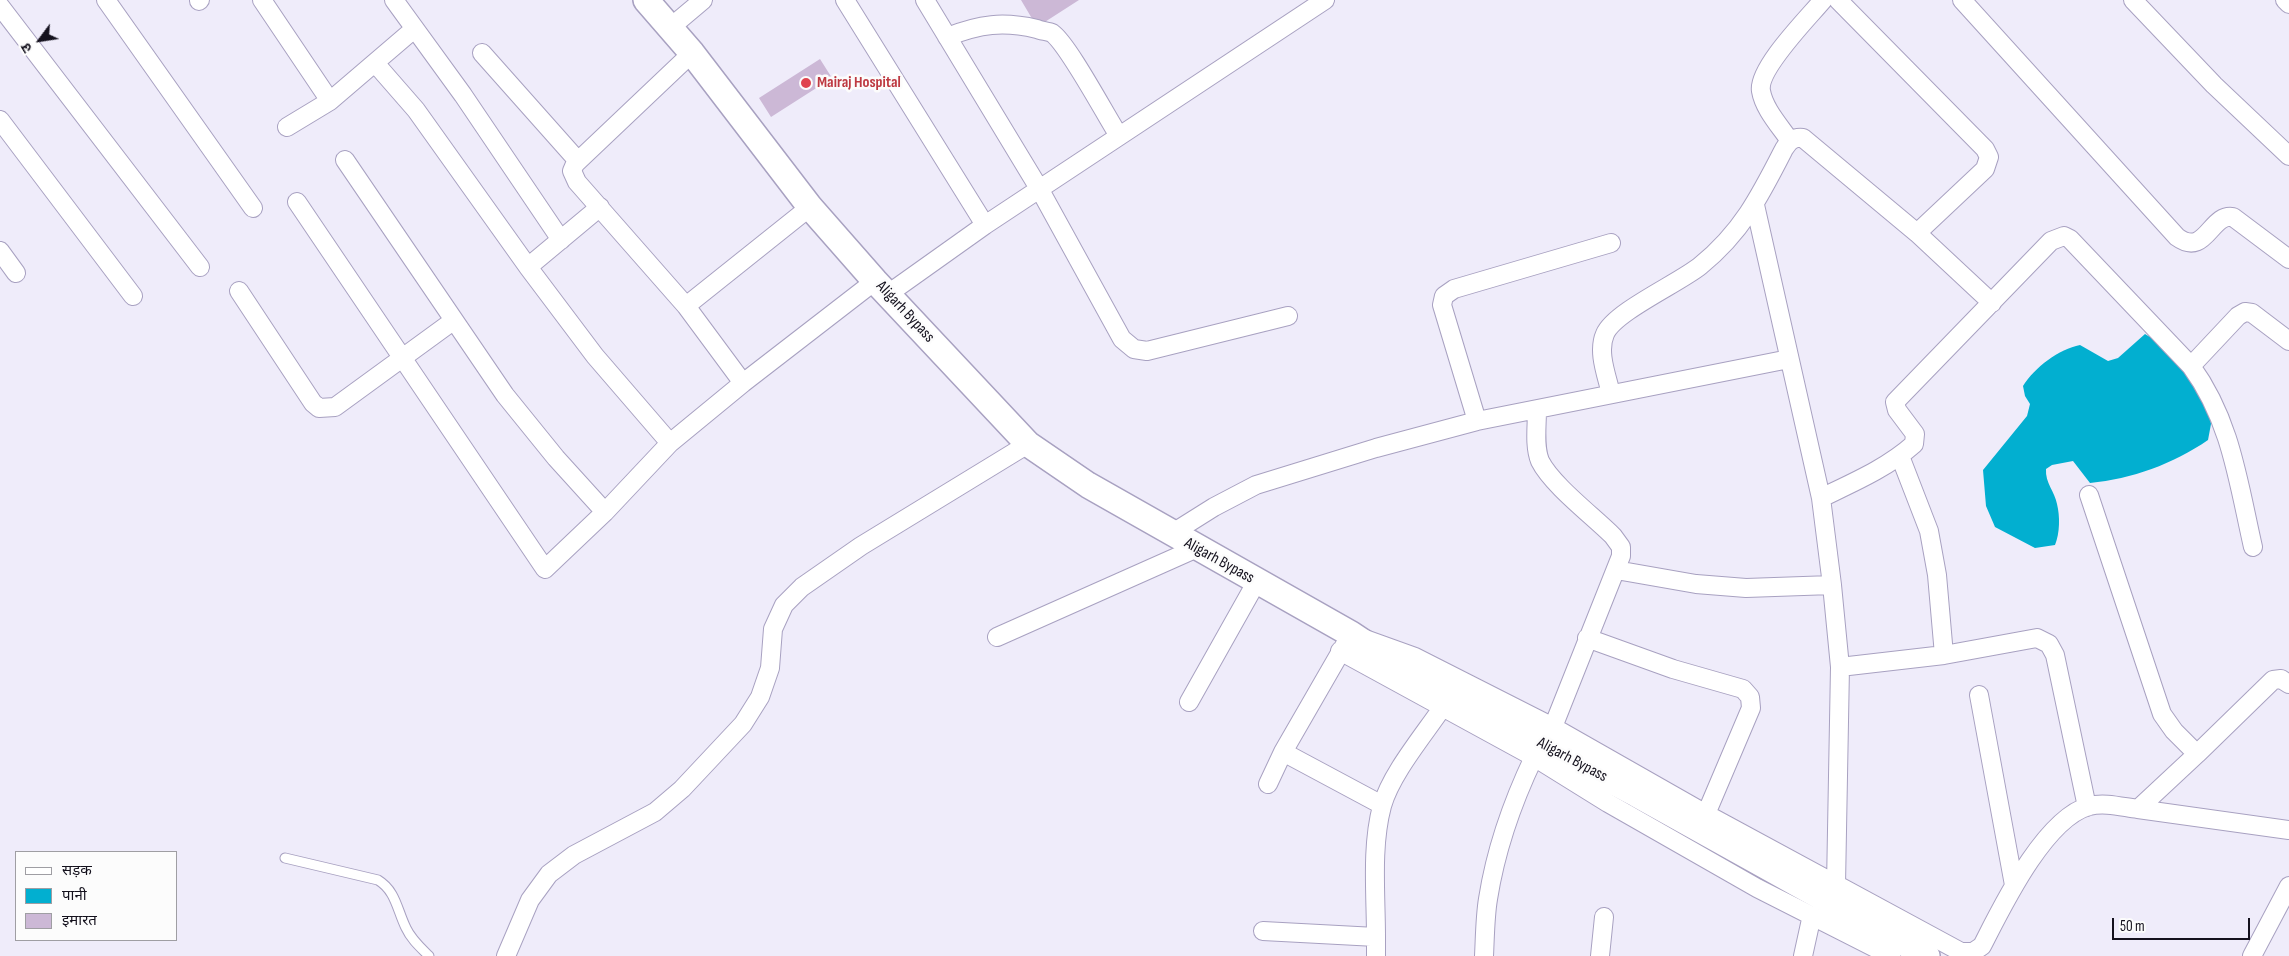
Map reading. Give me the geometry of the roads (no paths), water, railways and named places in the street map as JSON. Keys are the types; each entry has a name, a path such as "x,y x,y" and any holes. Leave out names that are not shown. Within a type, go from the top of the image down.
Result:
{"main road":[{"name":"Aligarh Bypass","path":"646,0 672,27 810,207 881,287 1028,444 1088,485 1171,534 1257,581 1346,642 1636,794 1927,956"}],"street":[{"path":"106,0 253,208"},
{"path":"262,0 330,100"},
{"path":"394,0 413,30 463,95 561,240"},
{"path":"672,27 703,0"},
{"path":"845,0 985,225"},
{"path":"925,0 1040,190 1122,339 1134,349 1147,351 1288,316"},
{"path":"297,202 545,569 605,512 670,444 743,383 881,287 1040,190 1325,0"},
{"path":"1790,141 1766,105 1760,90 1763,76 1770,64 1823,0"},
{"path":"1838,0 1985,149 1989,157 1985,169 1917,233"},
{"path":"1962,0 2177,237 2185,242 2197,242 2224,218 2233,216 2289,259"},
{"path":"2133,0 2214,85 2289,156"},
{"path":"2285,0 2289,4"},
{"path":"0,6 200,267"},
{"path":"948,37 968,29 999,23 1021,25 1052,33 1066,50 1119,136"},
{"path":"287,126 330,100 413,30"},
{"path":"482,53 578,161"},
{"path":"692,53 578,161 572,171 573,175 600,207 686,306 743,383"},
{"path":"375,63 416,110 528,267 595,356 670,444"},
{"path":"0,120 133,296"},
{"path":"1612,394 1602,344 1610,325 1700,266 1734,235 1755,205 1790,141 1797,137 1803,138 1917,233 1992,303"},
{"path":"345,160 428,279 453,321 510,402 556,458 605,512"},
{"path":"1755,205 1788,359 1822,498 1840,667 1836,885"},
{"path":"528,267 600,207"},
{"path":"686,306 810,207"},
{"path":"1822,498 1871,474 1900,456 1914,444 1916,438 1896,410 1896,402 2051,241 2064,236 2070,239 2191,366 2206,387 2221,416 2232,453 2253,546"},
{"path":"1477,421 1442,306 1444,296 1454,289 1611,243"},
{"path":"0,251 16,273"},
{"path":"239,291 313,402 319,408 335,407 453,321"},
{"path":"2191,366 2238,316 2245,312 2252,313 2289,342"},
{"path":"1171,534 1214,507 1256,485 1376,448 1477,421 1788,359"},
{"path":"1537,410 1536,442 1540,459 1550,476 1613,536 1621,547 1621,556 1616,570 1587,638 1553,727"},
{"path":"506,956 530,900 549,874 574,855 655,812 682,789 743,724 760,697 770,668 773,629 784,605 802,587 861,546 1028,444"},
{"path":"1900,456 1929,531 1937,575 1944,655"},
{"path":"2090,495 2162,714 2174,731 2197,754"},
{"path":"997,636 1197,548"},
{"path":"1616,570 1696,584 1746,588 1832,585"},
{"path":"1189,702 1257,581"},
{"path":"1587,638 1664,666 1743,689 1750,697 1751,708 1706,814"},
{"path":"1840,667 1944,655 2037,638 2049,644 2055,655 2087,807"},
{"path":"1346,642 1442,708 1534,757 1608,803 1757,888 1890,956"},
{"path":"1346,642 1415,657 1553,727 1706,814 1961,952 1973,952 1982,946 2014,885 2052,832 2071,815 2087,807 2100,804 2289,830"},
{"path":"1268,784 1282,752 1346,642"},
{"path":"2138,809 2273,680 2281,679 2289,684"},
{"path":"1979,694 2014,885"},
{"path":"1376,956 1376,863 1382,805 1396,776 1442,708"},
{"path":"1282,752 1382,805"},
{"path":"1484,956 1488,900 1498,850 1514,800 1534,757"},
{"path":"2252,956 2289,886"},
{"path":"1803,956 1812,915"},
{"path":"1600,956 1604,917"},
{"path":"1263,931 1376,937"}],"lane":[{"path":"285,858 378,880 386,885 393,893 406,929 414,941 429,956"}],"water":[{"path":"2145,334 2163,345 2208,402 2211,424 2208,440 2195,449 2152,469 2106,481 2090,483 2073,461 2052,465 2046,469 2047,479 2056,500 2059,514 2059,530 2055,545 2035,548 1995,527 1986,506 1983,470 2027,416 2030,404 2025,396 2023,386 2028,379 2048,360 2064,350 2080,345 2108,361 2118,358"}],"place":[{"name":"Mairaj Hospital","path":"806,83"}]}
